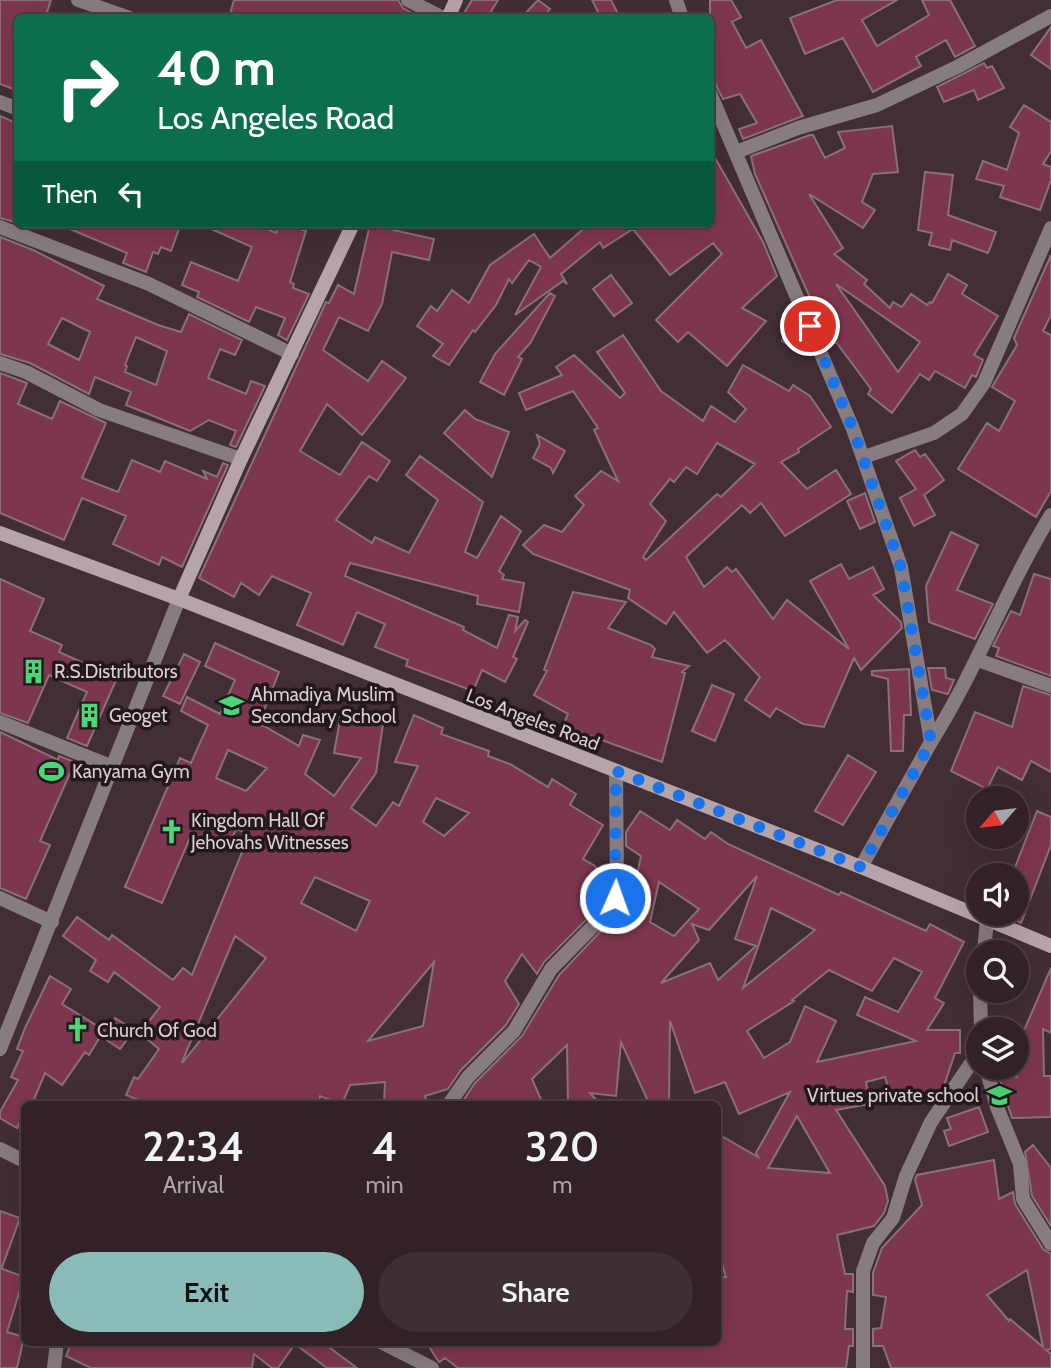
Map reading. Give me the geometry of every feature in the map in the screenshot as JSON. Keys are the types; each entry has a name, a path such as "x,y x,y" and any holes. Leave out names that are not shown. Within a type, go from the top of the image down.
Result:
{"main road":[{"path":"179,599 241,459 351,228"},
{"name":"Los Angeles Road","path":"0,533 179,599 966,910"},
{"name":"Los Angeles Road","path":"1004,926 1051,946"}],"street":[{"path":"78,0 118,14"},
{"path":"408,0 438,14"},
{"path":"736,152 798,128 877,105 957,67 1051,16"},
{"path":"714,102 864,457 901,568 931,742"},
{"path":"0,227 149,284 292,354"},
{"path":"864,457 934,433 962,414 984,383 1051,228"},
{"path":"0,363 26,372 99,410 241,459"},
{"path":"861,867 978,660 1024,560 1051,514"},
{"path":"0,1049 179,599"},
{"path":"978,660 1051,686"},
{"path":"0,722 113,767"},
{"path":"451,1101 468,1077 514,1031 551,969 609,910 617,885 616,771"},
{"path":"0,898 52,922"},
{"path":"863,1368 863,1271 873,1242 893,1219 906,1176 931,1122 966,1071"},
{"path":"989,1080 1020,1164 1023,1199 1051,1244"},
{"path":"0,1149 21,1160"},
{"path":"54,1368 57,1346"},
{"path":"389,1346 432,1368"}],"building":[{"path":"0,0 51,0 46,14 14,14 14,89 0,84"},
{"path":"234,0 398,0 403,8 414,14 230,14"},
{"path":"472,0 498,0 489,14 463,14"},
{"path":"538,0 550,9 546,14 525,14"},
{"path":"592,0 611,0 618,14 599,14"},
{"path":"710,0 731,0 741,17 732,22 746,48 761,40 803,116 743,139 739,129 757,123 740,94 723,99 716,85 714,14 710,14"},
{"path":"837,0 897,0 862,20 877,46 929,15 922,0 950,0 975,46 955,57 946,40 916,57 921,66 873,92 843,38 805,54 790,18"},
{"path":"1051,27 1051,69 1031,55"},
{"path":"984,63 987,68 992,66 1004,88 978,100 974,90 944,102 937,87"},
{"path":"1024,105 1051,122 1051,151 1043,164 1051,167 1051,180 1040,210 1000,197 1004,186 976,179 983,161 1007,170 1019,133 1010,127"},
{"path":"0,116 14,122 14,222 0,218"},
{"path":"892,126 898,172 873,174 862,202 875,210 863,228 809,194 843,248 834,254 867,280 864,284 890,308 893,302 902,307 911,294 927,305 932,303 948,274 967,285 962,294 998,316 974,355 983,360 976,377 972,375 965,388 935,371 929,380 920,374 892,413 868,394 871,389 836,342 831,345 755,174 751,156 813,135 825,158 845,148 838,132","holes":["836,284 920,342 898,372"]},
{"path":"714,156 763,242 777,276 742,308 766,321 727,366 688,332 678,342 656,320 722,254 713,243 670,275 633,229 603,248 600,242 561,274 567,284 563,281 515,315 541,267 529,260 512,283 509,279 496,305 475,332 473,330 449,365 433,356 443,344 417,326 431,306 437,311 452,290 469,303 490,265 534,234 550,258 584,228 714,228"},
{"path":"925,172 953,175 948,215 996,232 988,253 952,240 950,250 929,245 932,233 918,230"},
{"path":"68,228 179,229 171,251 161,247 158,254 153,252 146,272 123,263 127,253"},
{"path":"209,228 265,228 276,233 278,228 306,231 290,282 294,284 293,288 309,294 287,340 278,335 285,318 256,307 249,322 197,297 199,292 182,285 191,262 238,281 252,247"},
{"path":"369,228 393,228 434,239 429,260 392,252 382,304 368,331 339,317 323,350 368,381 382,361 406,378 362,435 327,404 300,451 340,475 362,442 390,461 377,481 369,476 336,520 372,543 375,537 409,553 438,500 406,475 420,456 483,502 465,552 477,558 501,516 521,531 499,571 504,575 502,579 524,583 519,612 477,604 478,596 350,563 345,576 464,627 463,630 497,648 509,615 518,617 515,631 525,620 528,622 513,657 517,659 505,682 482,670 473,691 406,666 408,660 375,647 385,624 357,612 343,645 297,625 311,593 272,576 259,595 241,583 234,597 199,578 326,302 329,303 338,285 354,294"},
{"path":"0,237 33,250 104,286 97,299 158,325 181,332 189,314 242,340 235,355 220,349 208,378 246,394 251,381 265,386 236,447 230,445 236,431 209,420 190,431 126,405 131,392 95,377 89,394 30,363 0,354","holes":["62,318 90,332 79,360 48,344","136,337 167,351 156,385 125,372"]},
{"path":"1051,255 1051,315 1043,331 1051,335 1051,491 1036,517 958,469 987,423 999,431 1015,401 992,387 1017,345 1014,338"},
{"path":"611,275 632,303 614,316 593,289"},
{"path":"550,293 555,296 531,342 518,357 522,359 504,395 480,382 495,354"},
{"path":"788,325 800,329 804,339 798,350 782,341"},
{"path":"623,335 661,391 703,421 711,406 735,422 746,409 728,392 743,365 789,391 793,385 810,396 831,427 798,449 799,452 781,462 807,489 836,470 851,494 785,536 761,503 750,513 742,505 686,557 704,587 727,567 732,572 736,569 773,619 787,600 849,649 810,581 841,564 849,579 873,567 884,589 873,595 901,622 902,628 861,670 854,658 824,727 803,724 776,708 770,717 745,700 760,677 725,640 707,653 674,612 666,624 628,598 630,590 533,554 523,545 544,525 562,532 584,505 575,496 601,471 618,481 594,430 598,428 573,391 526,410 519,393 562,375 556,367 574,355 620,398 625,393 597,352","holes":["717,443 755,464 721,497 717,494 646,560 643,557 666,521 650,504 670,479 674,482 686,467 697,474"]},
{"path":"0,373 27,383 18,404 52,419 60,401 106,423 82,478 118,492 132,460 160,472 165,461 207,479 203,471 217,477 223,463 228,465 182,567 162,557 159,565 113,544 126,516 82,498 64,540 0,513"},
{"path":"465,410 475,419 509,432 492,477 444,433"},
{"path":"537,435 565,451 553,473 551,468 533,458 540,444"},
{"path":"915,450 920,457 925,454 944,480 924,495 935,515 914,526 900,498 916,489 896,461"},
{"path":"865,493 875,522 860,529 847,501"},
{"path":"951,532 978,545 957,590 993,604 975,639 929,622 926,586"},
{"path":"1034,574 1051,579 1051,676 996,656 999,648 993,646 1011,611 1020,615"},
{"path":"0,579 44,599 30,631 62,645 59,652 117,678 87,746 67,738 87,692 49,675 28,723 0,713"},
{"path":"573,592 626,602 608,628 651,645 655,649 652,657 689,666 682,672 685,673 662,762 563,726 568,714 534,695 547,671 544,670"},
{"path":"215,643 279,672 259,723 299,746 303,735 320,740 305,774 334,796 361,758 334,753 342,709 384,717 376,773 351,808 376,826 393,802 399,806 418,766 395,762 414,715 443,728 441,734 489,751 488,756 510,764 548,787 552,779 576,794 570,805 603,825 583,859 595,866 606,887 601,905 544,962 537,974 522,954 505,981 519,1004 506,1025 461,1070 448,1089 425,1096 426,1101 384,1101 385,1082 350,1085 343,1101 320,1096 319,1101 141,1101 126,1095 134,1077 138,1079 159,1049 140,1033 160,1007 114,972 108,982 90,971 96,960 63,936 77,917 109,940 112,935 173,980 183,968 192,975 249,835 237,829 225,848 192,833 162,903 125,887 180,758 191,763 208,725 181,711 187,697 220,714 235,680 205,666","holes":["228,750 267,768 246,791 216,778","436,798 469,813 444,836 423,822","315,877 370,901 356,931 301,903","235,936 266,958 182,1062","434,962 423,1026 368,1041"]},
{"path":"184,654 200,662 180,704 163,696"},
{"path":"928,668 945,668 946,678 954,680 948,694 932,690"},
{"path":"909,669 911,715 904,715 903,751 891,751 888,679 872,675 872,671"},
{"path":"712,685 734,694 715,741 692,731"},
{"path":"1023,686 1051,695 1051,772 1031,761 1022,780 998,767 988,786 981,786 951,771 975,712 1012,727"},
{"path":"0,732 58,760 59,756 75,762 40,841 50,845 26,899 0,888"},
{"path":"848,755 876,772 843,825 815,811"},
{"path":"640,811 670,830 677,820 705,839 711,832 728,844 839,895 841,892 926,931 930,924 964,942 935,998 944,1003 927,1030 960,1030 960,1053 955,1053 944,1086 934,1100 910,1092 892,1101 885,1077 866,1082 870,1104 836,1110 885,1186 888,1201 884,1213 874,1226 837,1235 845,1274 853,1274 853,1292 847,1291 845,1329 853,1329 853,1346 849,1346 846,1368 458,1368 445,1358 439,1362 429,1346 721,1346 721,1277 726,1277 721,1261 721,1136 758,1157 756,1153 790,1092 739,1114 725,1082 695,1093 670,1021 669,1101 648,1101 621,1042 616,1096 590,1093 597,1101 568,1101 567,1045 532,1079 542,1101 463,1101 475,1083 522,1036 559,975 619,912 626,925 641,856 626,846 626,832","holes":["757,876 735,939 756,946 718,980 710,963 661,983 699,940 692,924 709,930","659,882 699,909 674,936 650,922","771,908 815,930 743,988 758,947","894,958 922,972 898,1012 865,997 857,1015 916,1041 817,1062 836,1021 805,1006 790,1042 764,1058 747,1031 794,1001 792,1000 829,970 872,991","797,1116 830,1173 768,1168"]},
{"path":"1037,811 1051,817 1051,845 1029,902 1029,863 1017,863 1022,849 1029,849 1029,831"},
{"path":"1051,968 1051,1033 1043,1029 1044,1076 1051,1076 1051,1117 1012,1118 1000,1080 1029,1080 1029,1019"},
{"path":"50,976 71,989 62,1004 104,1030 89,1055 85,1052 62,1085 45,1073 33,1101 21,1101 21,1120 17,1128 0,1118 0,1112 18,1080 11,1077 23,1051 17,1049"},
{"path":"115,1018 134,1030 120,1049 102,1037"},
{"path":"979,1107 988,1132 949,1146 944,1131 951,1129 947,1118"},
{"path":"1033,1145 1051,1168 1051,1226 1032,1196 1025,1152"},
{"path":"994,1160 999,1199 1013,1192 1015,1204 1043,1249 1051,1254 1051,1349 1046,1350 1051,1354 1051,1368 891,1368 883,1346 873,1346 873,1329 881,1328 886,1297 873,1295 873,1273 882,1248 922,1205 915,1180 917,1175","holes":["1027,1270 1043,1347 1010,1319 1009,1321 987,1295"]},
{"path":"0,1211 20,1218 2,1267 0,1266"},
{"path":"0,1268 21,1276 21,1287 7,1332 21,1336 22,1346 17,1368 0,1368"},
{"path":"70,1346 294,1346 278,1368 272,1368 254,1354 252,1368 91,1368 66,1356"},
{"path":"298,1346 327,1346 357,1368 327,1368"}],"place":[{"name":"R.S.Distributors","path":"34,671"},
{"name":"Ahmadiya Muslim Secondary School","path":"231,705"},
{"name":"Geoget","path":"89,715"},
{"name":"Kanyama Gym","path":"52,771"},
{"name":"Kingdom Hall Of Jehovahs Witnesses","path":"171,831"},
{"name":"Church Of God","path":"77,1030"},
{"name":"Virtues private school","path":"999,1095"}],"route":[{"path":"615,898 616,771 861,867 931,742 901,568 853,429 810,326"}]}
